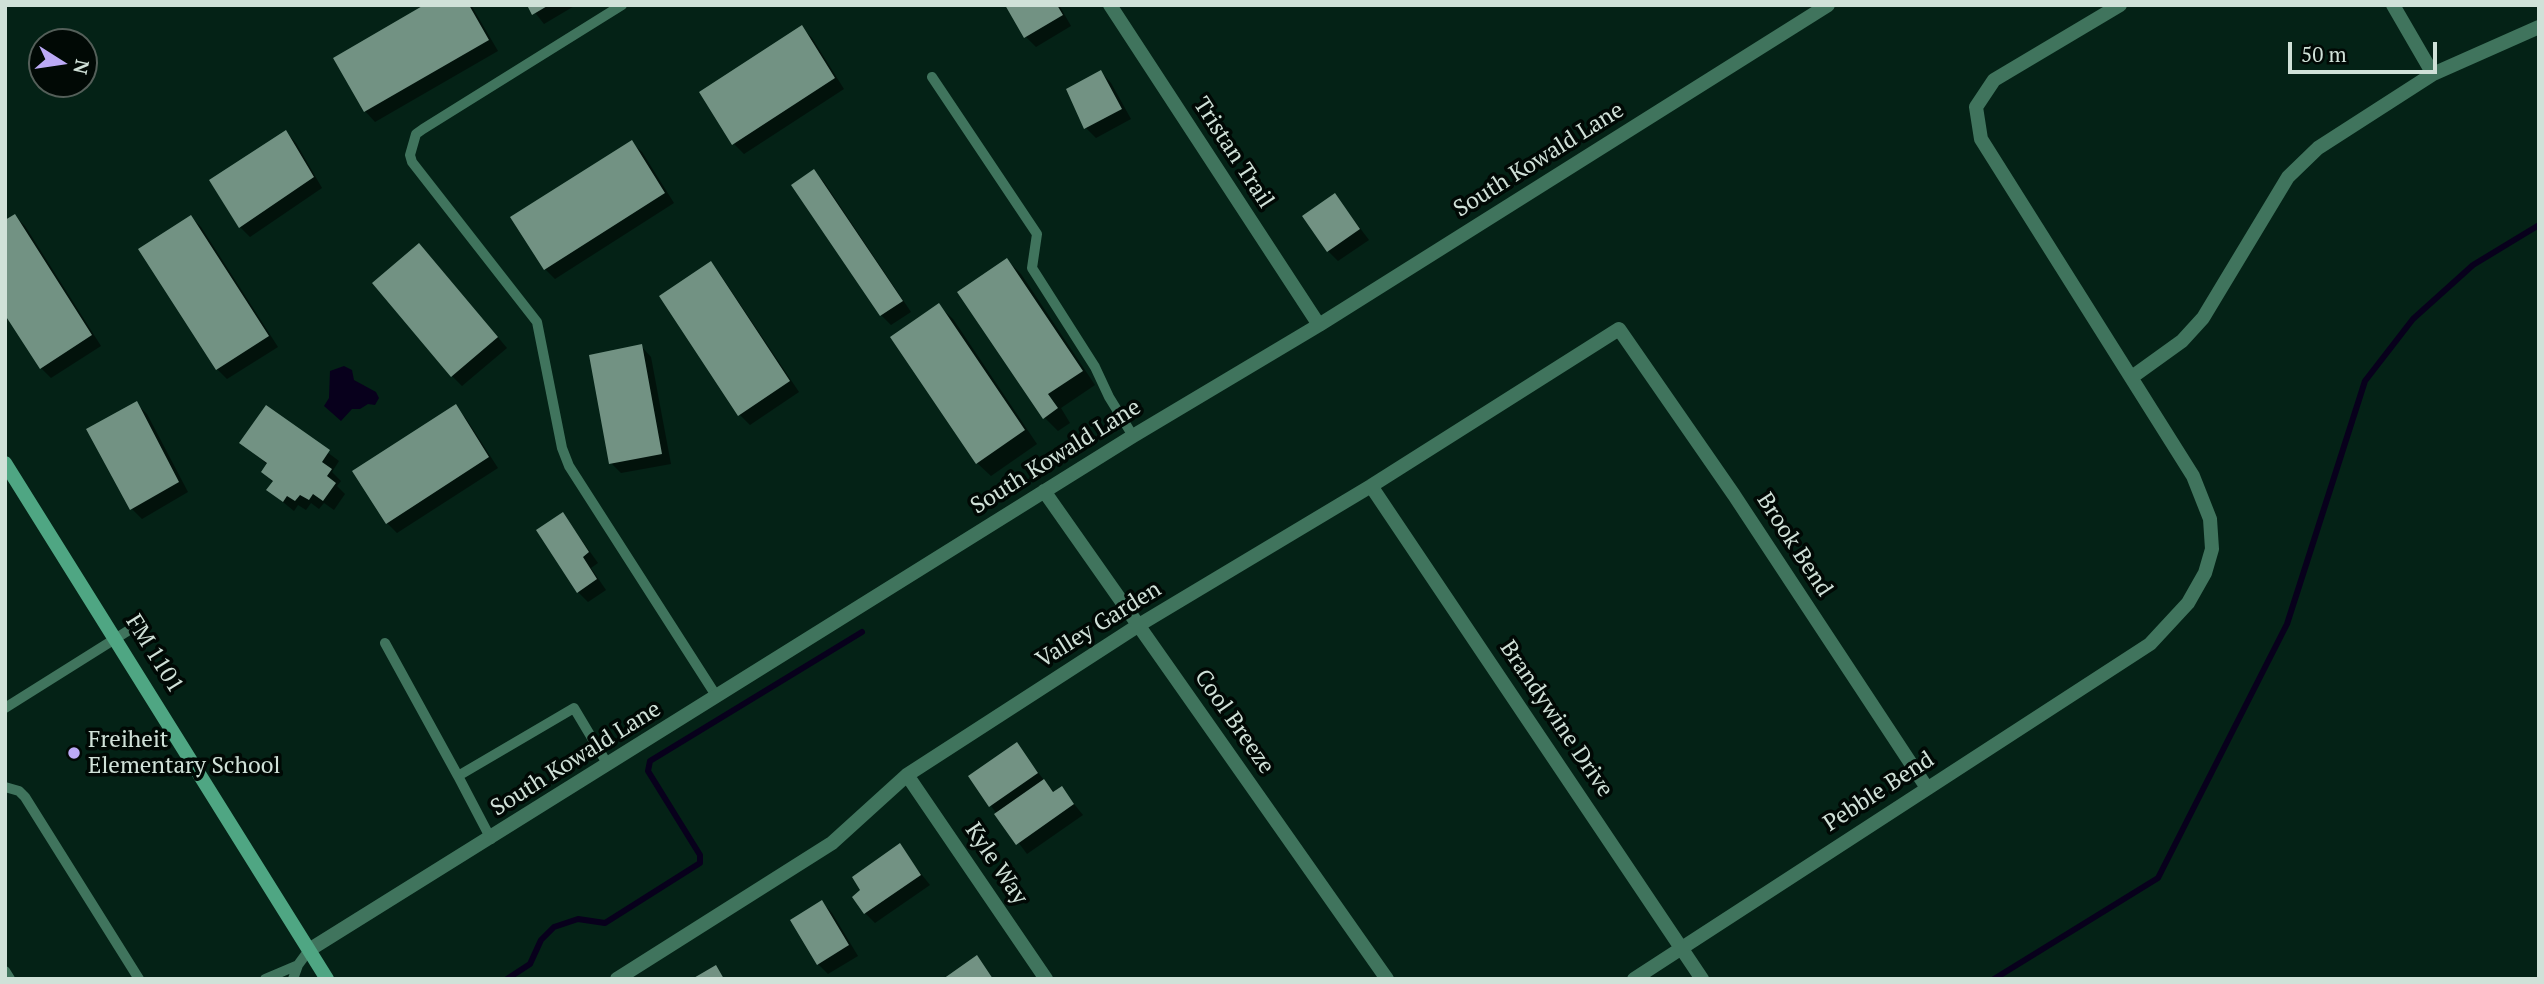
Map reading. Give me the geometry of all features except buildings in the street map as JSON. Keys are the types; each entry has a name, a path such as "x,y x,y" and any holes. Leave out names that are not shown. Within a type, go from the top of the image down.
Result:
{"main road":[{"name":"FM 1101","path":"5,463 118,639 327,979"}],"street":[{"name":"Tristan Trail","path":"1110,5 1319,325"},
{"name":"South Kowald Lane","path":"309,950 491,839 1044,491 1319,325 1828,5"},
{"name":"Pebble Bend","path":"1634,979 2150,644 2188,603 2205,573 2212,549 2210,519 2193,476 1981,139 1976,107 1994,80 2120,5"},
{"path":"2393,5 2433,74"},
{"path":"2132,377 2182,341 2203,318 2288,177 2318,148 2433,74 2539,27"},
{"name":"Valley Garden","path":"617,979 832,843 907,775 1139,625 1371,486 1619,329"},
{"name":"Brook Bend","path":"1619,329 1734,495 1927,788"},
{"name":"Brandywine Drive","path":"1371,486 1702,979"},
{"name":"Cool Breeze","path":"1044,491 1387,979"},
{"name":"Kyle Way","path":"907,775 1046,979"}],"lane":[{"path":"622,5 423,129 416,134 410,155 412,162 537,322 562,448 569,466 717,697"},
{"path":"932,77 1037,234 1032,268 1095,367 1133,436"},
{"path":"5,708 118,639 134,626"},
{"path":"385,643 491,839"},
{"path":"458,776 574,708 608,765"},
{"path":"5,787 19,791 25,797 139,979"},
{"path":"293,979 298,965 309,950"},
{"path":"265,979 298,965"},
{"path":"5,971 10,979"}],"shaded area":[{"path":"344,366 352,370 354,380 376,392 379,398 375,405 368,404 360,409 352,409 341,421 324,406 329,398 330,371"}],"waterway":[{"path":"1994,979 2158,878 2287,624 2365,381 2413,319 2473,265 2539,225"},
{"path":"507,979 530,964 541,940 554,927 578,919 605,923 700,863 700,855 648,771 650,761 862,632"}],"place":[{"name":"Freiheit Elementary School","path":"74,753"}]}
